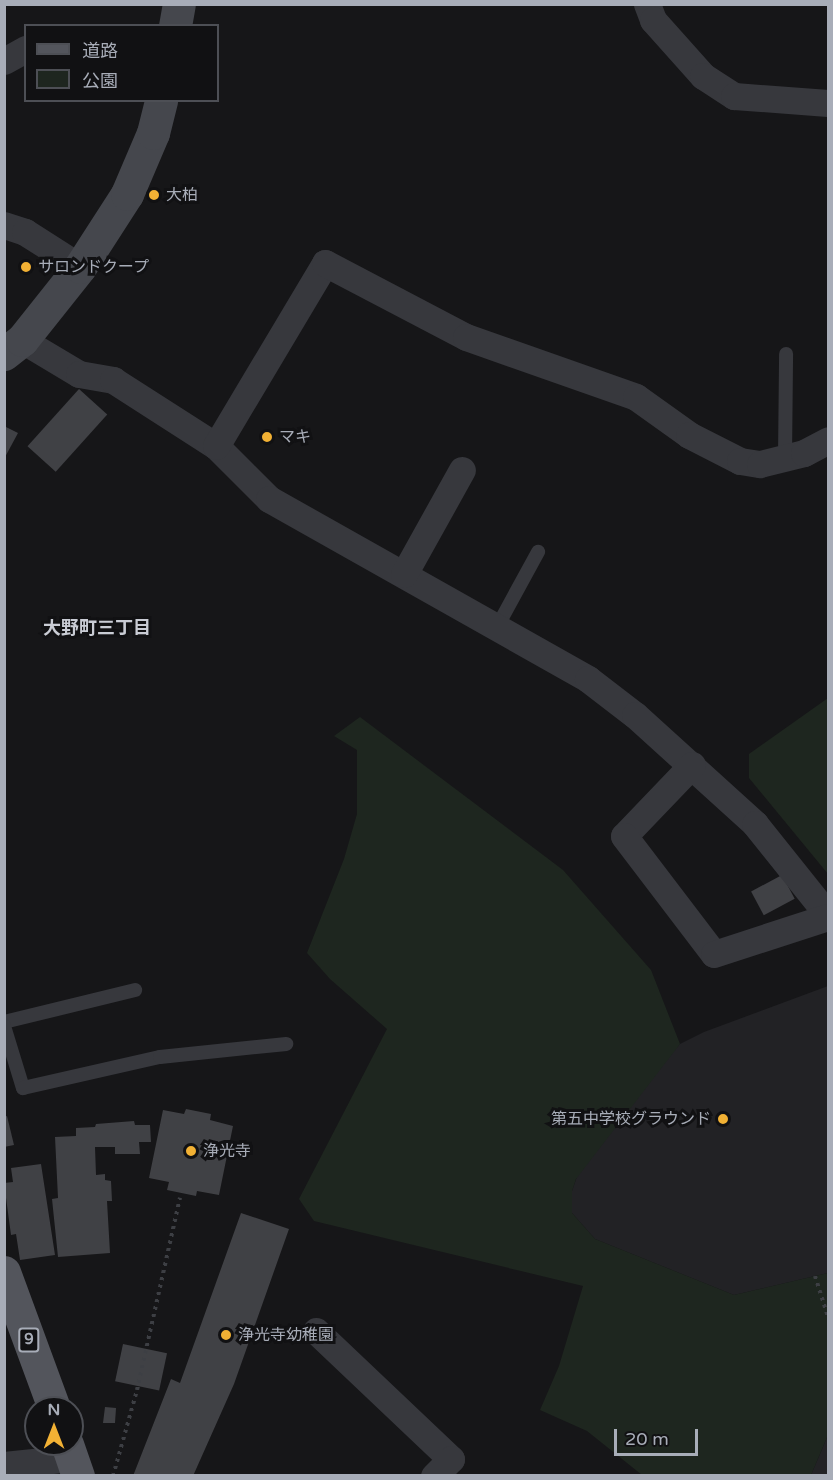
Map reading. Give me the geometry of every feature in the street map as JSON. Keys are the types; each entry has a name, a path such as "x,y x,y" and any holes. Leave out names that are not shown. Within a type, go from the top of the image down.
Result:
{"main road":[{"name":"9","path":"4,1272 50,1396"}],"street":[{"path":"175,24 179,4"},
{"path":"647,4 654,20 703,76 734,96 828,103"},
{"path":"4,61 24,50"},
{"path":"161,102 153,133 127,194 80,267 13,347 79,374 112,380 216,447 269,499 404,574 495,629 588,679 635,715 692,765 755,824 828,916 714,954 624,836 692,765"},
{"path":"4,225 25,232 80,267"},
{"path":"216,447 325,263 466,337 636,397 689,435 740,461 760,464 804,453 828,440"},
{"path":"404,574 462,470"},
{"path":"316,1331 451,1459 434,1476"},
{"path":"4,1465 72,1459"}],"lane":[{"path":"785,458 786,354"},
{"path":"495,629 538,552"},
{"path":"135,990 4,1024 23,1088 160,1057 286,1044"}],"path":[{"path":"113,1476 137,1390 180,1198"},
{"path":"815,1276 828,1317"}],"shaded area":[{"name":"第五中学校グラウンド","path":"828,986 828,1273 734,1295 595,1239 572,1213 572,1191 580,1168 655,1071 680,1044 704,1032"},
{"path":"828,1435 828,1475 811,1475"}],"green space":[{"path":"828,698 828,874 749,778 749,754"},
{"path":"360,717 563,870 651,970 680,1044 576,1179 572,1191 572,1213 595,1239 734,1295 828,1273 828,1435 811,1475 642,1475 587,1431 540,1410 559,1366 583,1286 314,1221 299,1199 387,1029 330,979 307,953 344,859 357,814 357,750 334,736"}],"building":[{"path":"79,389 107,414 56,472 27,446"},
{"path":"4,426 18,433 4,459"},
{"path":"782,875 795,899 764,915 751,891"},
{"path":"186,1109 211,1114 210,1120 233,1126 219,1195 197,1191 196,1196 167,1190 169,1182 149,1178 163,1110 184,1114"},
{"path":"7,1116 14,1145 4,1147 4,1117"},
{"path":"134,1121 135,1125 150,1125 151,1142 139,1142 140,1154 115,1154 115,1147 95,1147 96,1175 105,1174 105,1180 111,1181 112,1201 107,1201 110,1253 58,1257 52,1199 58,1198 55,1137 76,1136 76,1128"},
{"path":"41,1164 55,1255 20,1260 16,1234 11,1235 4,1183 13,1182 11,1168"},
{"path":"241,1213 289,1229 234,1384 193,1476 133,1476 171,1379 180,1383"},
{"path":"123,1344 167,1353 159,1391 115,1381"},
{"path":"105,1407 116,1408 115,1423 103,1423"}],"place":[{"name":"大柏","path":"154,195"},
{"name":"サロンドクープ","path":"26,267"},
{"name":"マキ","path":"267,437"},
{"name":"第五中学校グラウンド","path":"723,1119"},
{"name":"浄光寺","path":"191,1151"},
{"name":"浄光寺幼稚園","path":"226,1335"}],"district":[{"name":"大野町三丁目","path":"97,628"}]}
